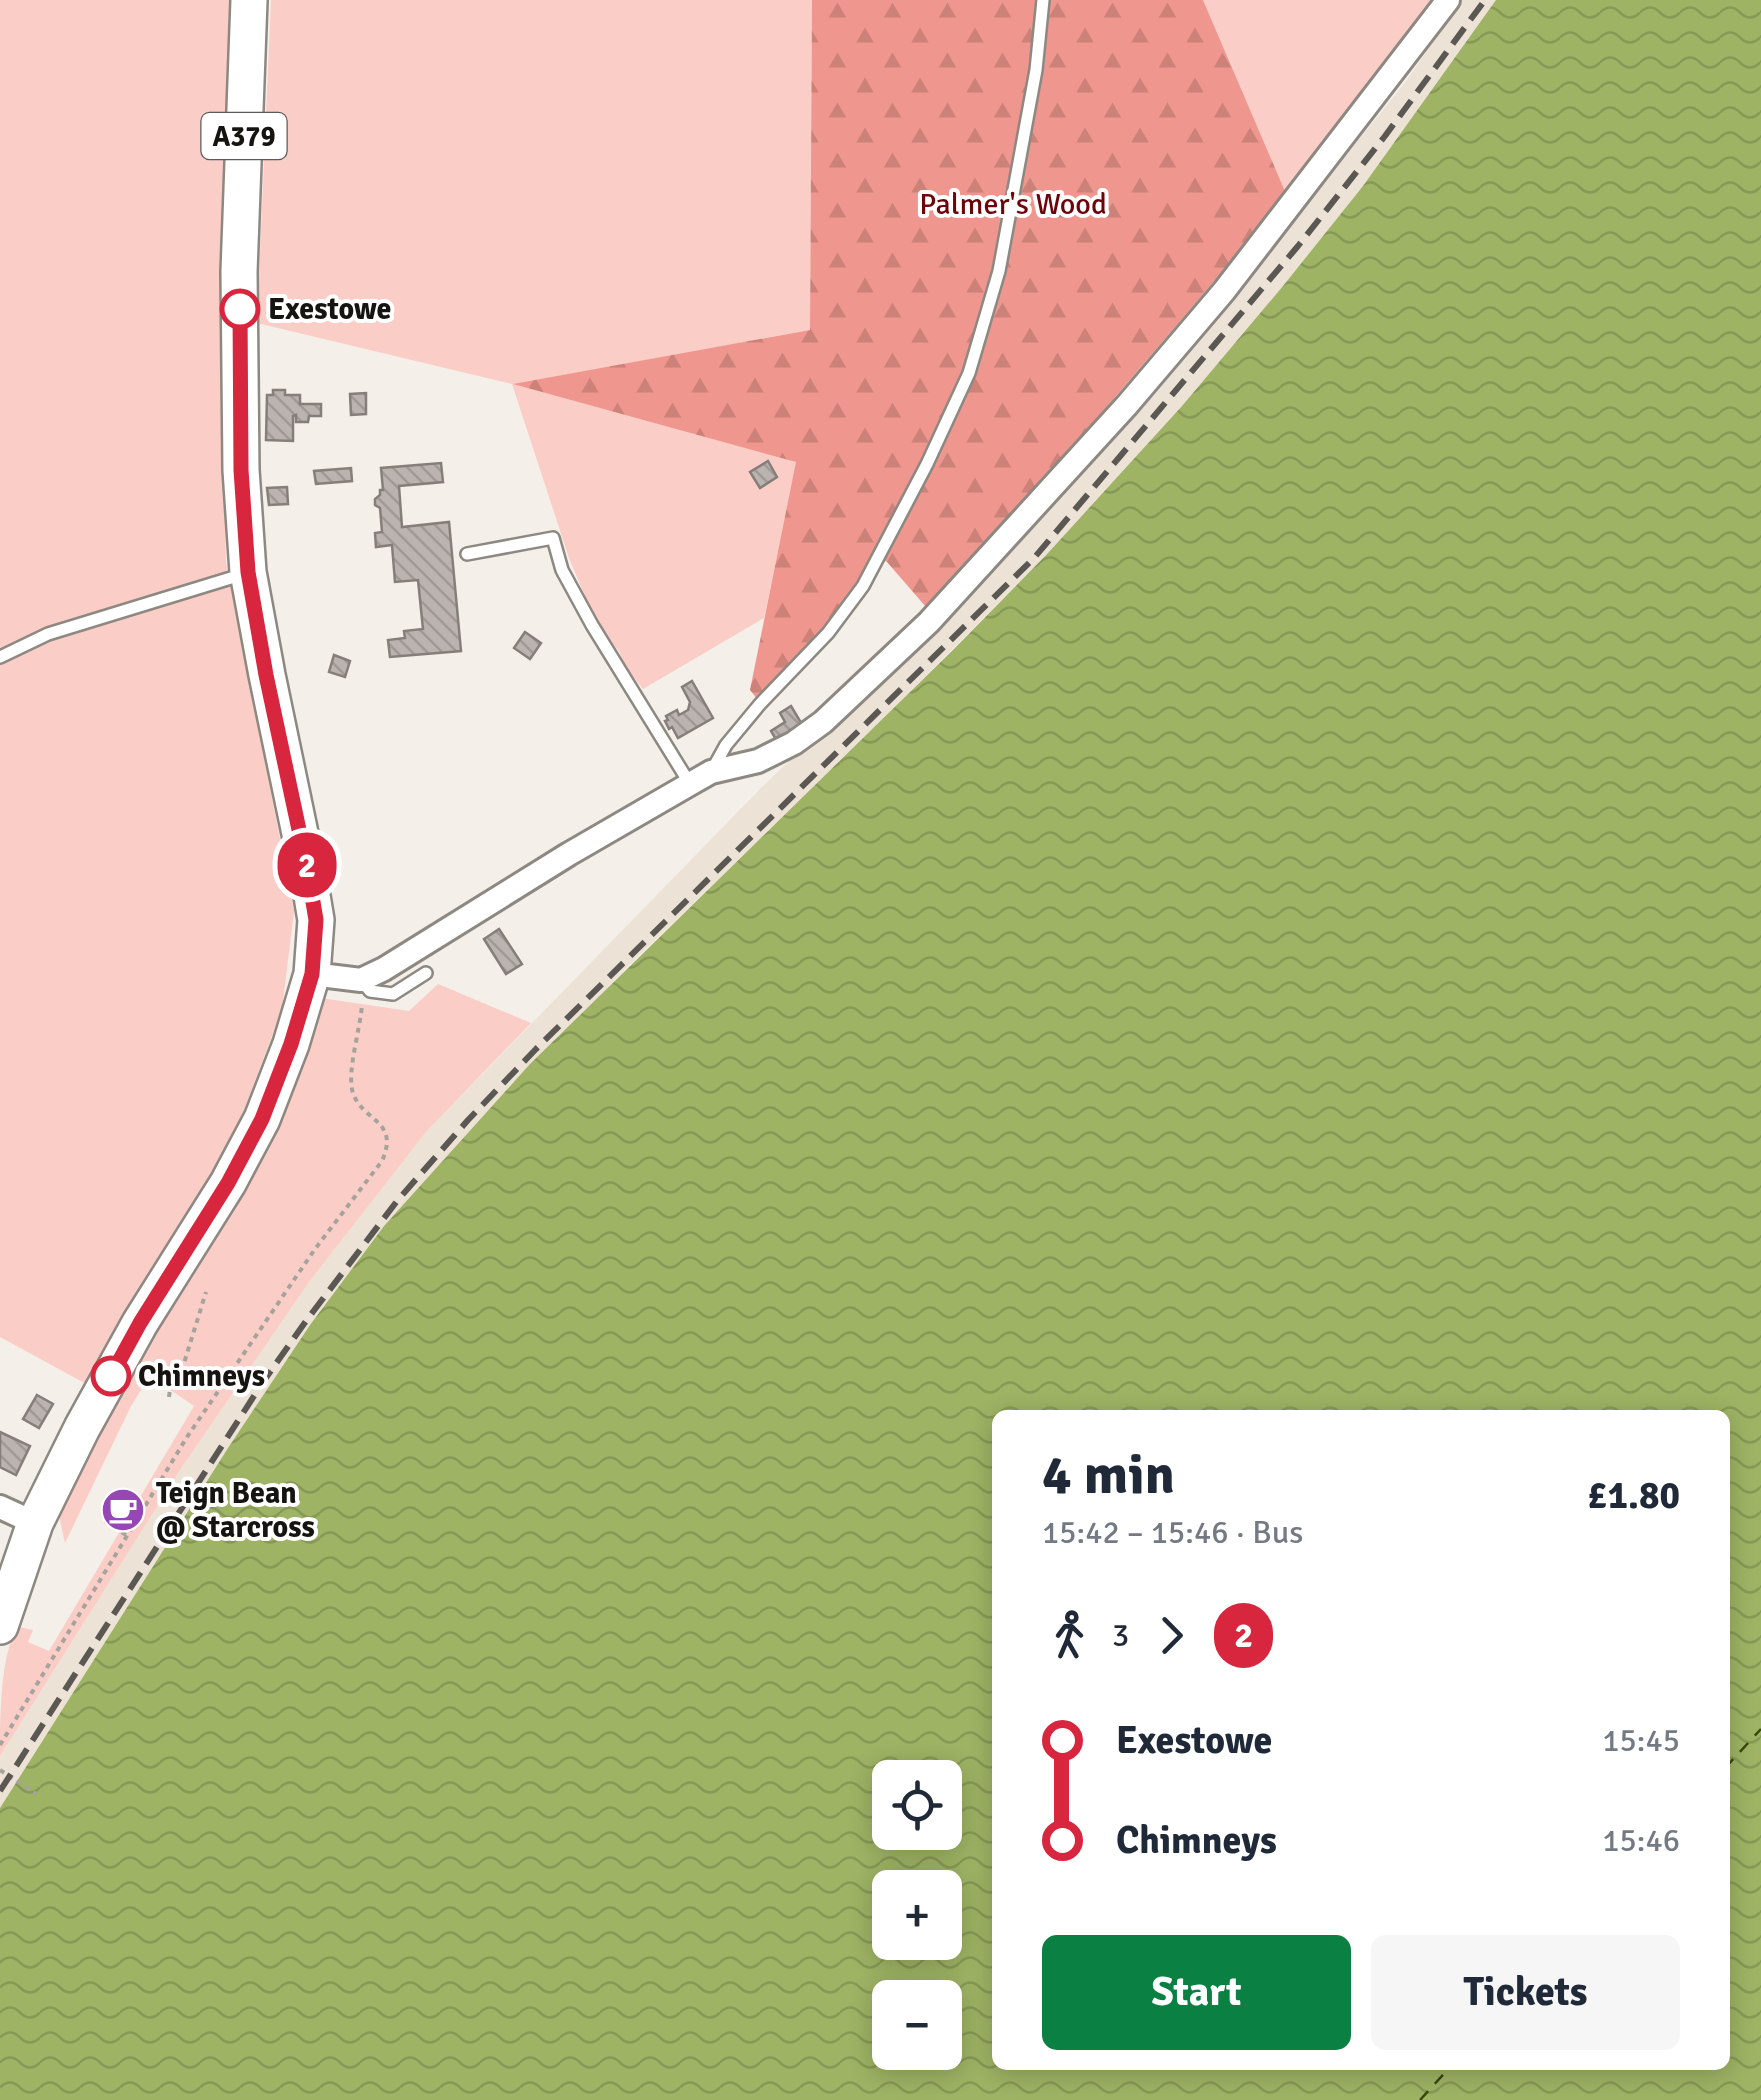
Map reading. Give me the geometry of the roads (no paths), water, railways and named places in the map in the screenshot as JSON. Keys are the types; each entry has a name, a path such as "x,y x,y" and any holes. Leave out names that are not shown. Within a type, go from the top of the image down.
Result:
{"main road":[{"name":"A379","path":"0,1626 35,1523 82,1428 262,1119 312,974 316,920 248,572 241,470 240,272 250,0"}],"street":[{"path":"312,974 361,980 384,969 569,854 701,778 758,761 808,734 928,622 1127,406 1224,291 1448,0"},
{"path":"0,1507 35,1523"}],"lane":[{"path":"467,554 554,538 562,570 592,625 701,778 760,704 828,633 863,586 969,373 999,271 1036,70 1043,0"},
{"path":"0,657 48,634 248,572"},
{"path":"361,980 370,992 393,994 426,973"}],"water":[{"path":"1496,0 1761,0 1761,2100 0,2100 0,1808 310,1325 384,1226 530,1064 955,648 1182,406 1363,186"}],"railway":[{"path":"0,1791 263,1382 397,1201 536,1049 1034,558 1298,246 1485,0"}],"place":[{"name":"Exestowe","path":"240,309"},
{"name":"Chimneys","path":"111,1376"},
{"name":"Teign Bean @ Starcross","path":"123,1510"}],"park label":[{"name":"Palmer's Wood","path":"1013,204"}]}
